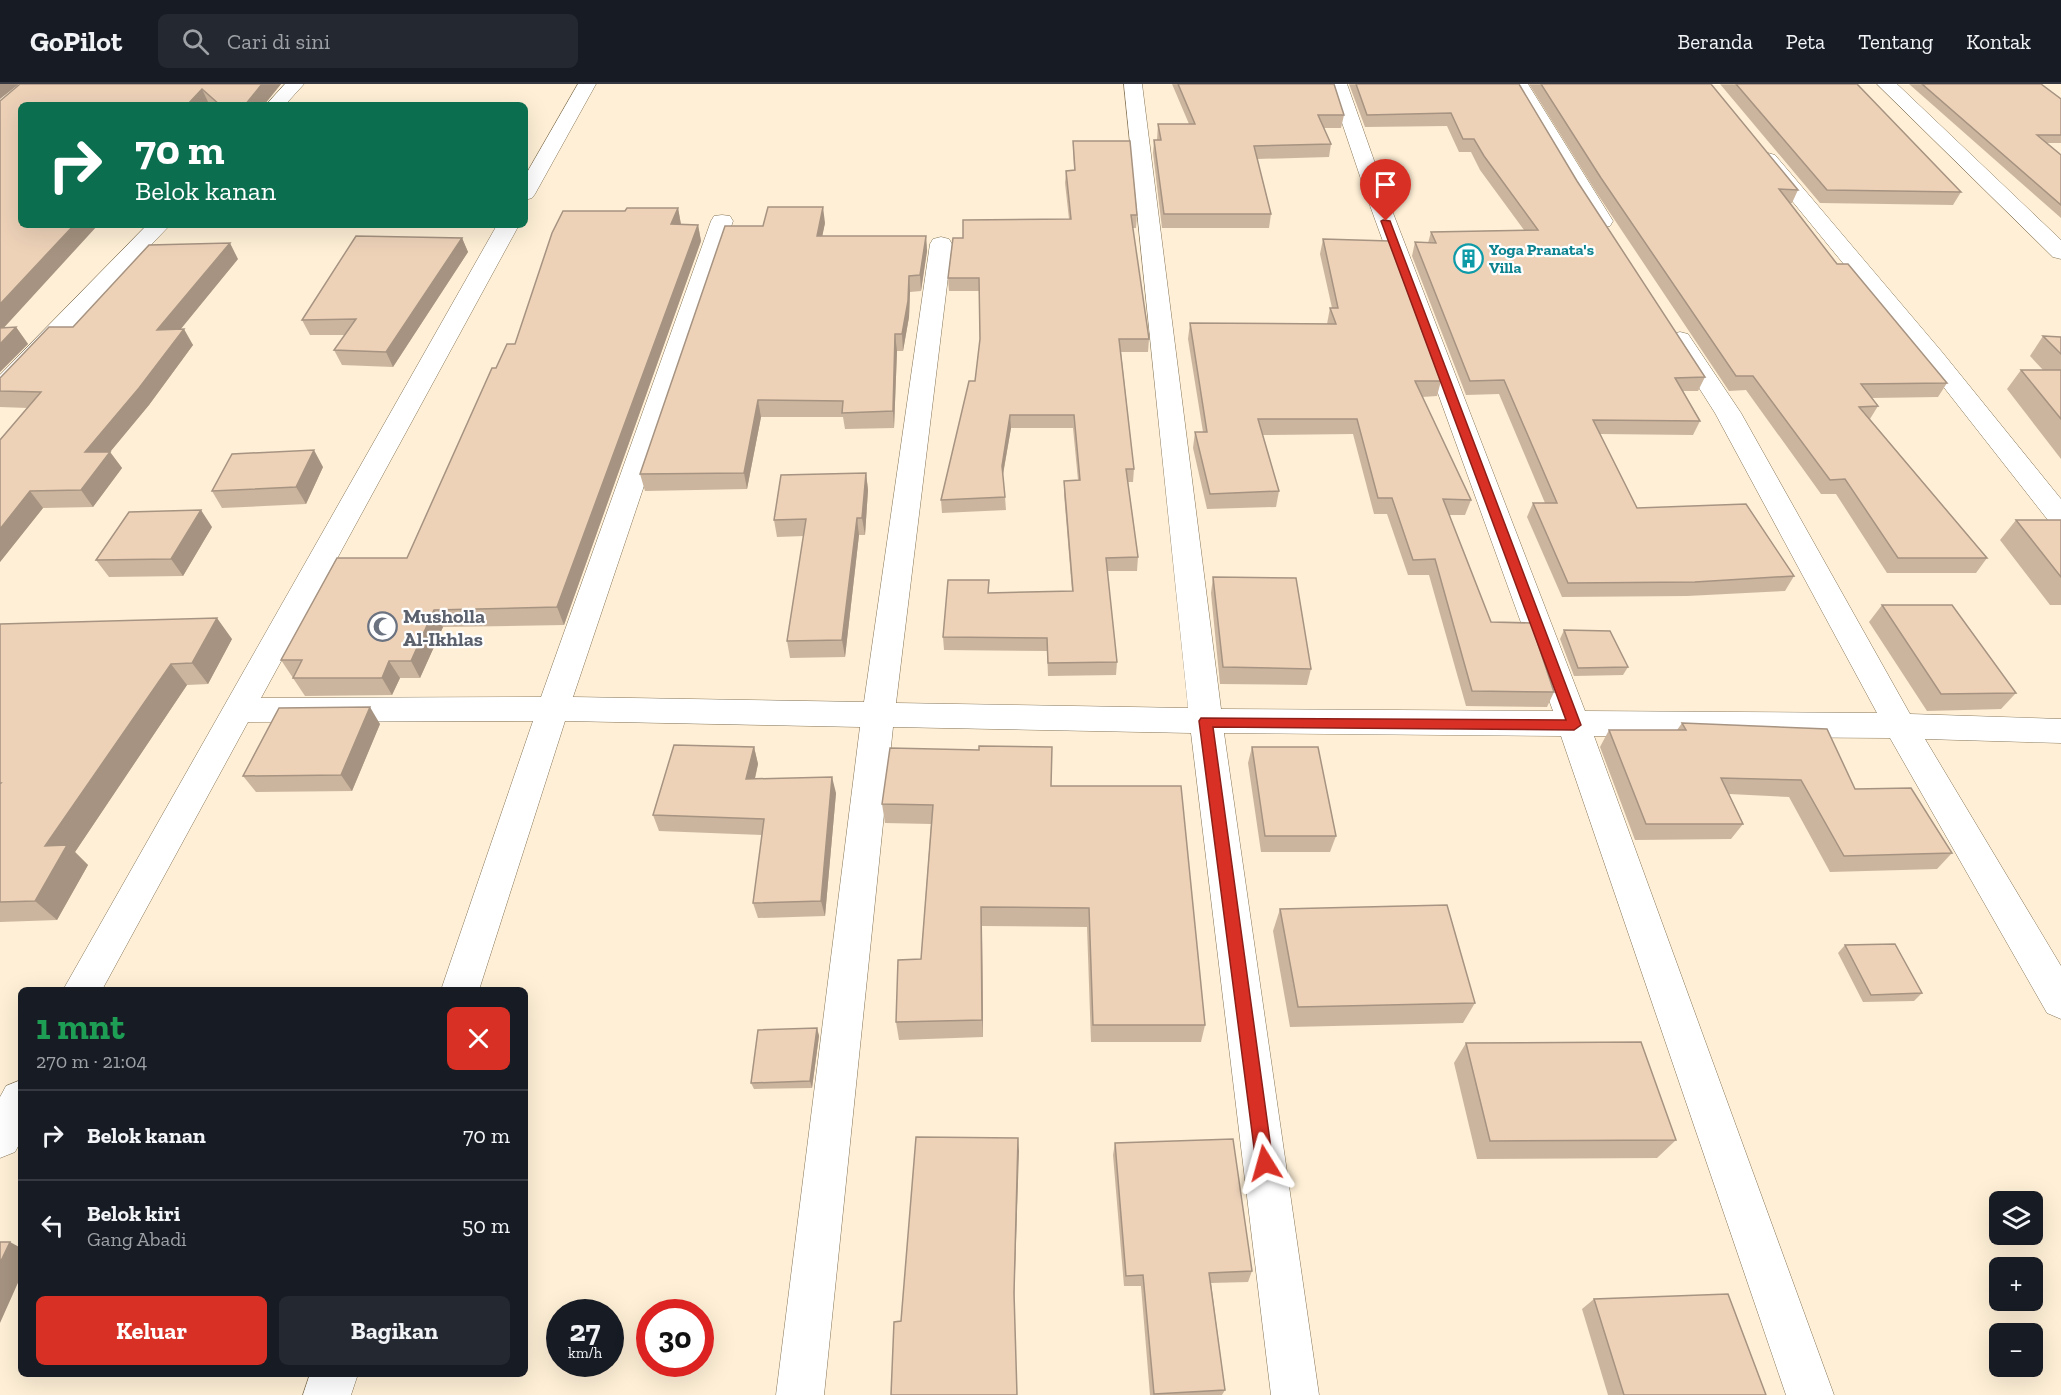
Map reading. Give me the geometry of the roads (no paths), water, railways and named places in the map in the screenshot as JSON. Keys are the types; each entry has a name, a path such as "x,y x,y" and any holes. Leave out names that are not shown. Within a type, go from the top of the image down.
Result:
{"street":[{"path":"278,102 295,84"},
{"path":"528,189 586,84"},
{"path":"1133,84 1206,721 1295,1395"},
{"path":"1338,84 1378,200 1574,725 1810,1395"},
{"path":"1519,84 1617,243"},
{"path":"1886,84 2061,252"},
{"path":"1753,140 1933,357 2061,518"},
{"path":"461,987 553,709 722,221"},
{"path":"0,389 156,228"},
{"path":"84,987 506,228"},
{"path":"800,1395 878,715 941,243"},
{"path":"1669,323 1728,413 1900,726 2061,1001"},
{"path":"236,710 553,709 1206,721 1900,726 2061,731"},
{"path":"0,1138 18,1105"},
{"path":"327,1395 333,1377"}],"place":[{"name":"Yoga Pranata's Villa","path":"1468,258"},
{"name":"Musholla Al-Ikhlas","path":"382,627"}]}
